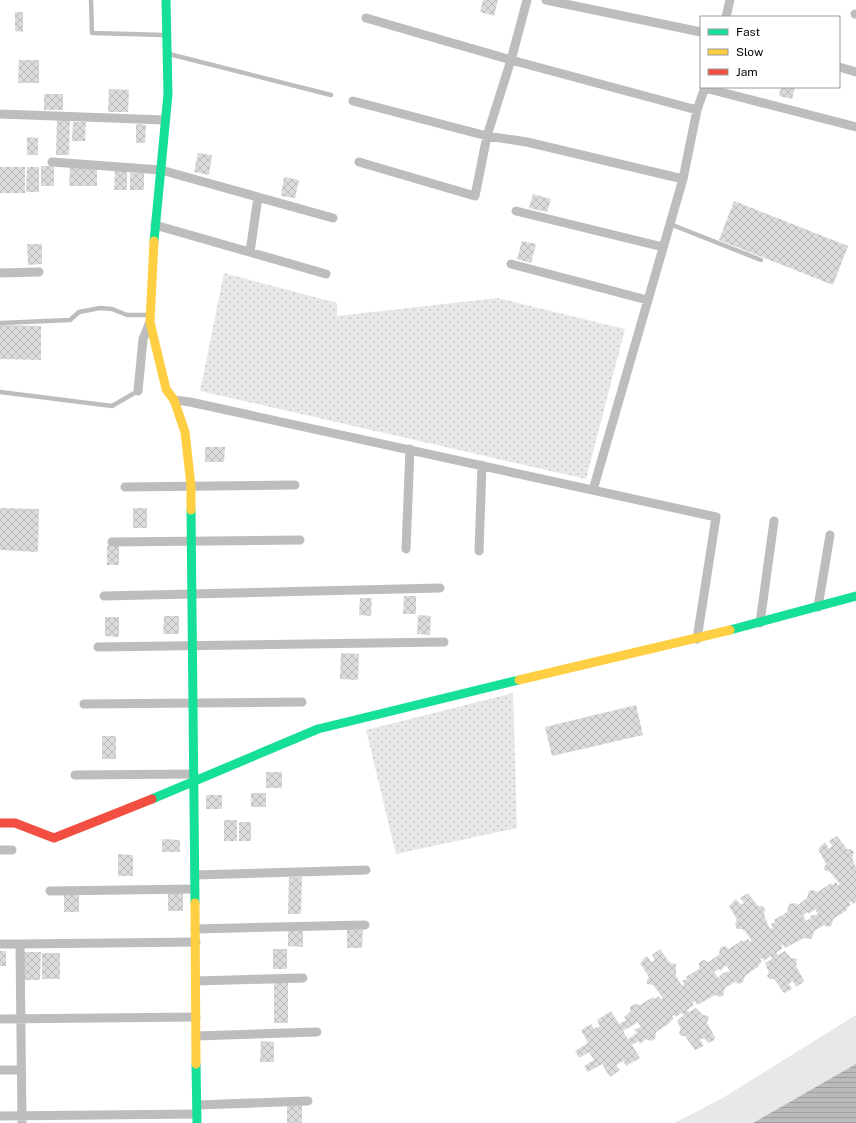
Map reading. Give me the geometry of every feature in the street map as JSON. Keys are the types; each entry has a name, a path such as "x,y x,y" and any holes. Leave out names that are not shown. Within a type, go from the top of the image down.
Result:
{"street":[{"path":"166,0 168,94 155,225 151,319 162,376 168,395 174,400 185,432 192,486 197,1114"},
{"path":"359,162 475,196 487,136 511,60 527,0"},
{"path":"546,0 700,32"},
{"path":"726,16 730,0"},
{"path":"366,18 511,60 697,110"},
{"path":"840,67 856,72"},
{"path":"594,490 647,300 683,179 697,110 705,88 856,127"},
{"path":"353,101 487,136 527,142 683,179"},
{"path":"0,114 165,120"},
{"path":"52,162 161,170 333,218"},
{"path":"250,252 258,197"},
{"path":"516,211 663,247"},
{"path":"155,225 326,274"},
{"path":"511,264 647,300"},
{"path":"0,273 39,272"},
{"path":"138,391 143,339 151,319"},
{"path":"174,400 190,402 410,449 716,517 697,639"},
{"path":"406,549 410,449"},
{"path":"479,551 482,465"},
{"path":"125,487 295,485"},
{"path":"760,623 774,521"},
{"path":"818,607 830,536"},
{"path":"112,542 300,540"},
{"path":"104,596 440,588"},
{"path":"0,823 15,823 54,838 194,778 318,729 660,646 697,639 856,596"},
{"path":"98,647 444,642"},
{"path":"84,704 302,702"},
{"path":"75,775 194,778"},
{"path":"0,850 12,850"},
{"path":"195,875 366,870"},
{"path":"50,890 195,889"},
{"path":"195,929 365,925"},
{"path":"0,944 196,942"},
{"path":"20,944 22,1119"},
{"path":"196,980 303,978"},
{"path":"0,1019 196,1017"},
{"path":"196,1036 317,1032"},
{"path":"0,1070 21,1070"},
{"path":"0,1116 22,1119 197,1114 308,1101"}],"lane":[{"path":"91,0 92,33 167,35"},
{"path":"168,54 331,95"},
{"path":"670,224 761,260"},
{"path":"1,323 70,320 79,312 100,308 112,309 127,316 151,319"},
{"path":"0,392 112,406 138,391"}],"shaded area":[{"path":"224,273 337,303 337,316 498,298 625,329 586,479 200,391"},
{"path":"513,693 517,828 396,854 366,730"},
{"path":"856,1015 856,1064 753,1123 674,1123 721,1099"},
{"path":"856,1064 856,1123 753,1123"}],"building":[{"path":"483,0 498,0 494,16 480,12"},
{"path":"15,12 23,12 23,32 15,31"},
{"path":"19,60 39,60 39,83 18,83"},
{"path":"781,88 795,88 792,99 779,96"},
{"path":"109,89 129,90 128,112 108,112"},
{"path":"44,94 63,94 63,110 44,110"},
{"path":"57,119 70,120 69,155 56,155"},
{"path":"73,122 86,122 85,141 72,141"},
{"path":"136,124 146,125 145,143 136,143"},
{"path":"27,137 38,138 38,155 27,155"},
{"path":"198,153 212,155 209,175 194,172"},
{"path":"41,166 54,166 54,186 41,186"},
{"path":"0,167 25,167 25,193 0,193"},
{"path":"27,167 39,167 39,192 26,192"},
{"path":"70,167 97,168 97,186 69,186"},
{"path":"115,170 127,170 127,190 114,190"},
{"path":"130,173 144,173 144,190 130,190"},
{"path":"284,177 299,180 295,198 281,196"},
{"path":"533,194 551,199 547,212 529,208"},
{"path":"734,201 848,246 833,285 719,240"},
{"path":"522,241 536,244 531,263 517,259"},
{"path":"27,244 42,244 42,264 28,265"},
{"path":"0,325 41,326 41,360 0,359"},
{"path":"205,447 225,447 224,462 205,462"},
{"path":"0,508 39,509 38,552 0,550"},
{"path":"133,508 147,508 147,528 133,528"},
{"path":"107,545 119,545 119,565 107,565"},
{"path":"404,596 416,596 416,614 403,614"},
{"path":"360,598 372,598 371,616 359,615"},
{"path":"418,615 431,616 430,635 417,634"},
{"path":"164,616 179,616 179,634 163,634"},
{"path":"105,617 119,617 119,637 105,636"},
{"path":"341,653 359,654 358,680 340,679"},
{"path":"636,705 643,735 552,756 545,727"},
{"path":"102,736 116,736 116,759 102,759"},
{"path":"266,772 282,772 282,788 266,788"},
{"path":"251,793 266,793 266,807 251,807"},
{"path":"206,795 222,795 222,809 206,809"},
{"path":"224,820 237,820 237,841 224,841"},
{"path":"239,822 251,822 251,841 239,841"},
{"path":"837,836 847,849 851,849 854,852 852,858 856,867 856,902 853,904 851,901 849,902 851,905 847,908 847,910 833,919 832,925 828,927 824,925 814,931 812,939 804,938 785,948 783,944 781,946 783,948 776,953 778,955 785,951 791,958 797,959 796,966 804,981 802,983 796,987 793,981 789,984 792,989 784,993 774,979 770,979 767,976 769,972 765,963 772,959 771,956 764,961 762,958 760,959 762,962 758,965 759,966 745,976 743,982 739,984 735,982 725,988 723,996 720,997 715,995 697,1005 695,1001 692,1003 694,1005 687,1010 689,1012 696,1008 703,1015 709,1016 707,1023 715,1037 714,1040 708,1043 704,1038 700,1040 704,1046 695,1050 685,1036 681,1036 679,1033 681,1029 677,1020 684,1015 682,1013 676,1017 674,1015 672,1016 674,1019 669,1022 670,1023 656,1032 655,1039 651,1041 646,1039 640,1044 639,1041 632,1045 640,1058 626,1066 623,1061 616,1065 620,1070 610,1077 602,1064 588,1072 584,1066 594,1060 589,1052 579,1058 575,1051 588,1043 581,1030 591,1024 594,1029 600,1026 597,1020 611,1011 619,1024 626,1020 624,1017 630,1012 630,1007 634,1004 640,1005 653,997 654,999 659,996 661,999 663,998 653,985 647,984 649,977 640,963 643,961 642,960 647,956 652,962 655,960 652,955 660,949 670,963 676,964 676,976 682,986 684,984 682,981 687,979 686,977 699,969 699,963 701,961 704,960 709,962 719,955 720,948 725,946 729,949 742,940 743,942 748,939 750,942 752,941 745,931 742,929 737,929 735,925 737,920 729,906 736,899 741,905 744,903 740,898 748,893 758,906 762,906 765,909 764,915 770,929 773,928 771,924 775,922 774,920 787,912 789,904 795,903 798,905 807,898 809,891 813,890 818,892 831,883 832,885 836,882 838,886 840,884 830,872 824,870 826,864 818,849 825,842 829,849 832,846 829,841","holes":["815,909 818,914 810,916 811,918 806,921 803,915 808,912 809,914","726,965 730,971 723,973 718,978 714,972 719,969 720,971","638,1022 641,1027 634,1030 637,1033 628,1039 623,1031"]},
{"path":"162,839 180,840 180,852 162,852"},
{"path":"118,854 133,855 133,876 118,876"},
{"path":"289,877 302,877 301,914 288,914"},
{"path":"168,892 183,892 183,911 168,911"},
{"path":"64,893 79,894 79,912 64,912"},
{"path":"288,928 303,928 303,947 288,946"},
{"path":"347,929 363,930 362,948 347,948"},
{"path":"273,949 287,949 287,969 273,969"},
{"path":"0,951 6,951 6,966 0,966"},
{"path":"22,952 41,952 40,980 22,980"},
{"path":"42,953 60,953 60,979 42,979"},
{"path":"274,983 288,983 288,1023 274,1023"},
{"path":"261,1041 274,1042 274,1062 260,1062"},
{"path":"287,1106 302,1106 302,1123 287,1123"}],"traffic: fast":[{"path":"154,241 168,94 166,0"},
{"path":"191,510 195,903"},
{"path":"730,630 856,596"},
{"path":"152,799 318,729 519,680"},
{"path":"196,1064 197,1123"}],"traffic: slow":[{"path":"154,241 150,322 166,389 174,400 185,432 191,486 191,510"},
{"path":"519,680 730,630"},
{"path":"195,903 196,1064"}],"traffic: jam":[{"path":"0,823 15,823 54,838 152,799"}]}
